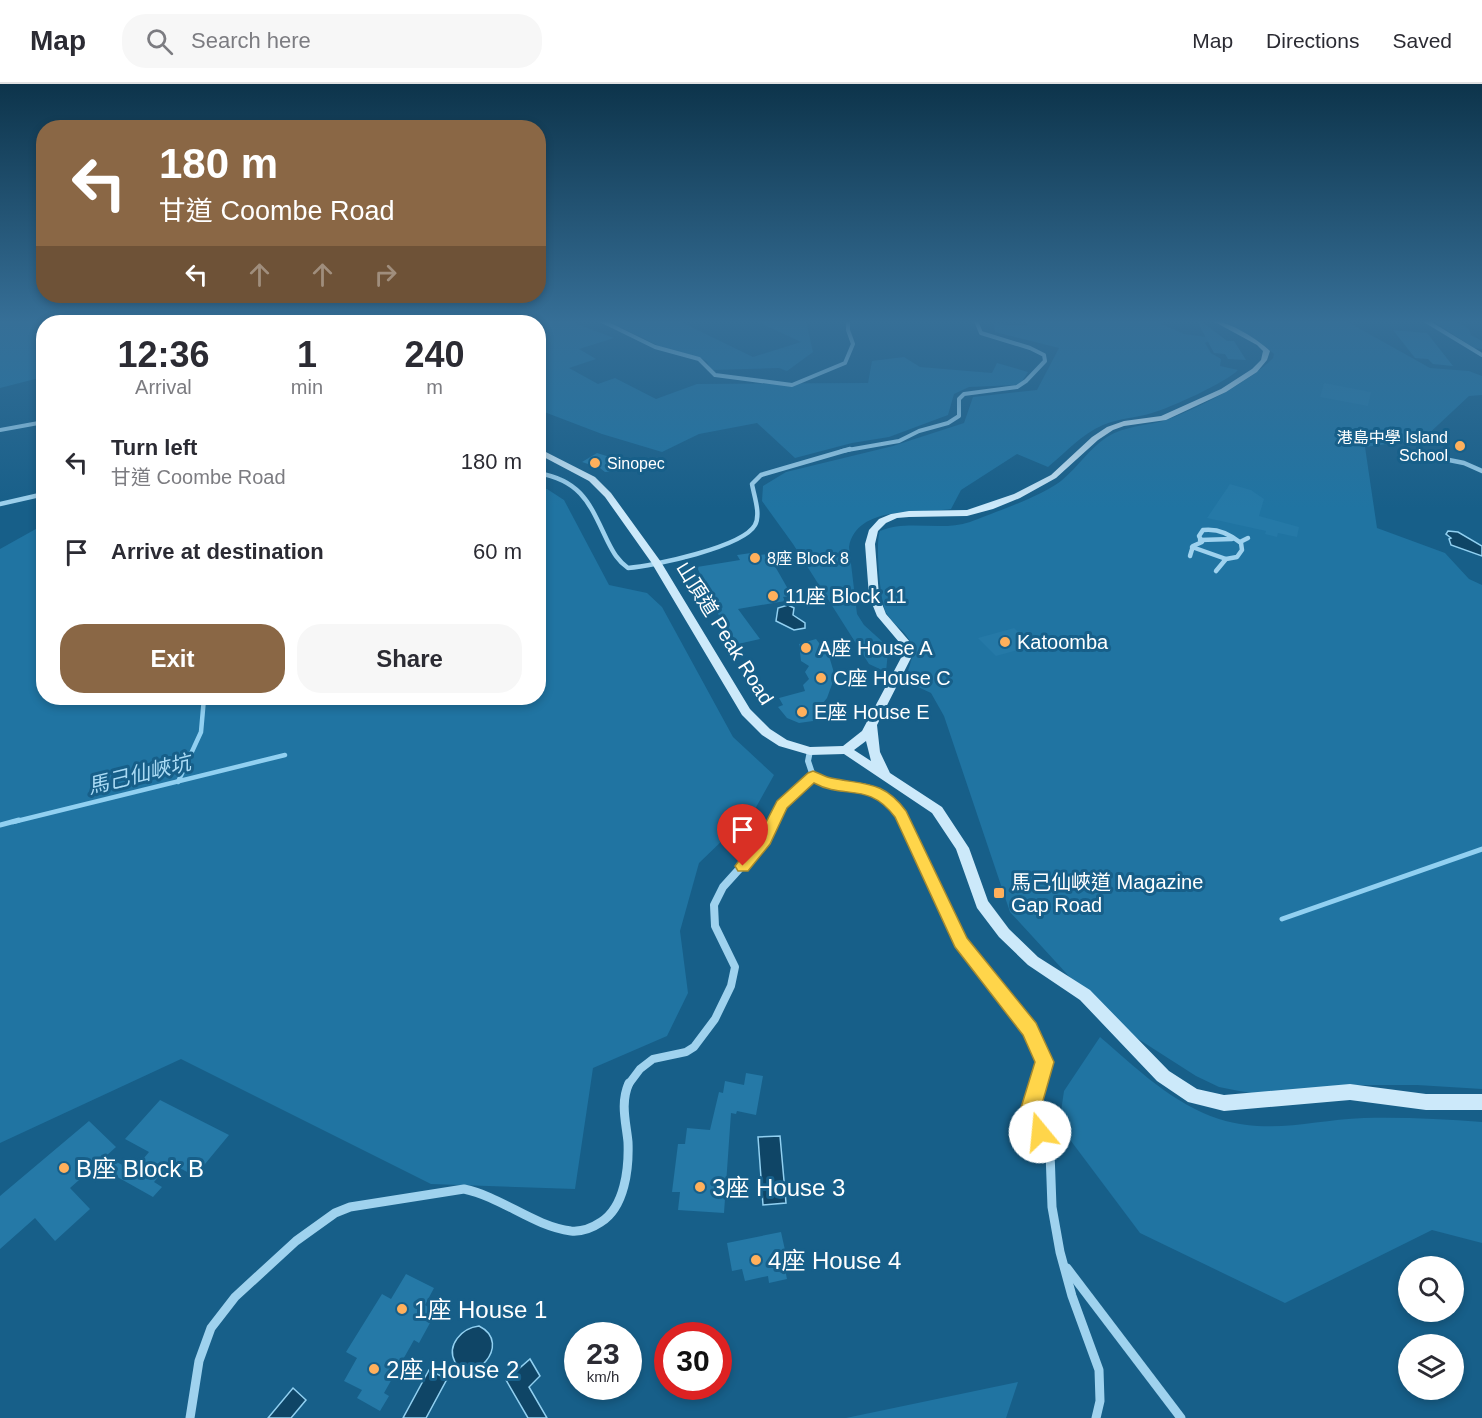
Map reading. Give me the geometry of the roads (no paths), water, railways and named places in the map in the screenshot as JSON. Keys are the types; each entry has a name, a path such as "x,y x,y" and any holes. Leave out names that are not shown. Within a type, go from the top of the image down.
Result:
{"main road":[{"path":"1236,383 1171,415 1122,424 1106,431 1052,478 978,510 953,515 902,514 886,519 877,526 870,540 876,605 881,616 902,636 908,652 904,666 890,685 874,720 860,741 846,750 937,810 962,848 982,904 1015,945 1033,961 1085,995 1157,1071 1189,1094 1205,1100 1224,1103 1339,1092 1426,1102 1482,1102"},
{"name":"山頂道 Peak Road","path":"546,454 592,479 608,495 656,562 746,712 773,737 783,743 810,751 846,750"},
{"path":"874,720 871,742 874,756 886,777"}],"street":[{"path":"770,383 788,386 800,383"},
{"path":"546,475 559,477 576,486 616,557 623,566 633,568 727,545 750,533 757,519 752,484 764,473 836,452 899,441 924,429 948,423 959,416 959,399 963,394 1005,390 1024,383"},
{"path":"0,430 36,423"},
{"path":"1444,459 1482,471"},
{"path":"0,504 36,496"},
{"path":"1206,528 1220,531 1239,541 1242,550 1237,556 1226,559 1192,547 1201,544 1198,536 1206,528"},
{"path":"1200,540 1221,538 1239,541 1248,538"},
{"path":"1190,556 1192,547"},
{"path":"1216,571 1226,559"},
{"path":"810,751 808,761 813,776 825,783 869,788 893,804 901,814 961,942 1030,1029 1044,1062 1030,1111 1050,1152 1052,1206 1065,1265 1072,1295 1091,1338 1098,1364 1102,1399 1096,1418"},
{"path":"190,1418 199,1357 212,1327 231,1300 308,1230 326,1218 350,1207 465,1189 486,1195 549,1225 575,1232 593,1228 607,1218 620,1192 627,1159 624,1105 626,1088 635,1073 646,1064 658,1057 685,1053 702,1040 733,982 736,969 734,957 717,929 713,916 721,890 764,840 782,805 813,776"},
{"path":"1065,1265 1181,1418"}],"waterway":[{"path":"178,781 201,732 203,705"},
{"name":"馬己仙峽坑","path":"178,781 285,755"},
{"name":"馬己仙峽坑","path":"13,822 178,781"},
{"name":"馬己仙峽坑","path":"0,825 19,820"},
{"path":"1282,919 1482,849"}],"place":[{"name":"港島中學 Island School","path":"1460,446"},
{"name":"Sinopec","path":"595,463"},
{"name":"8座 Block 8","path":"755,558"},
{"name":"11座 Block 11","path":"773,596"},
{"name":"Katoomba","path":"1005,642"},
{"name":"A座 House A","path":"806,648"},
{"name":"C座 House C","path":"821,678"},
{"name":"E座 House E","path":"802,712"},
{"name":"馬己仙峽道 Magazine Gap Road","path":"999,893"},
{"name":"B座 Block B","path":"64,1168"},
{"name":"3座 House 3","path":"700,1187"},
{"name":"4座 House 4","path":"756,1260"},
{"name":"1座 House 1","path":"402,1309"},
{"name":"2座 House 2","path":"374,1369"}]}
